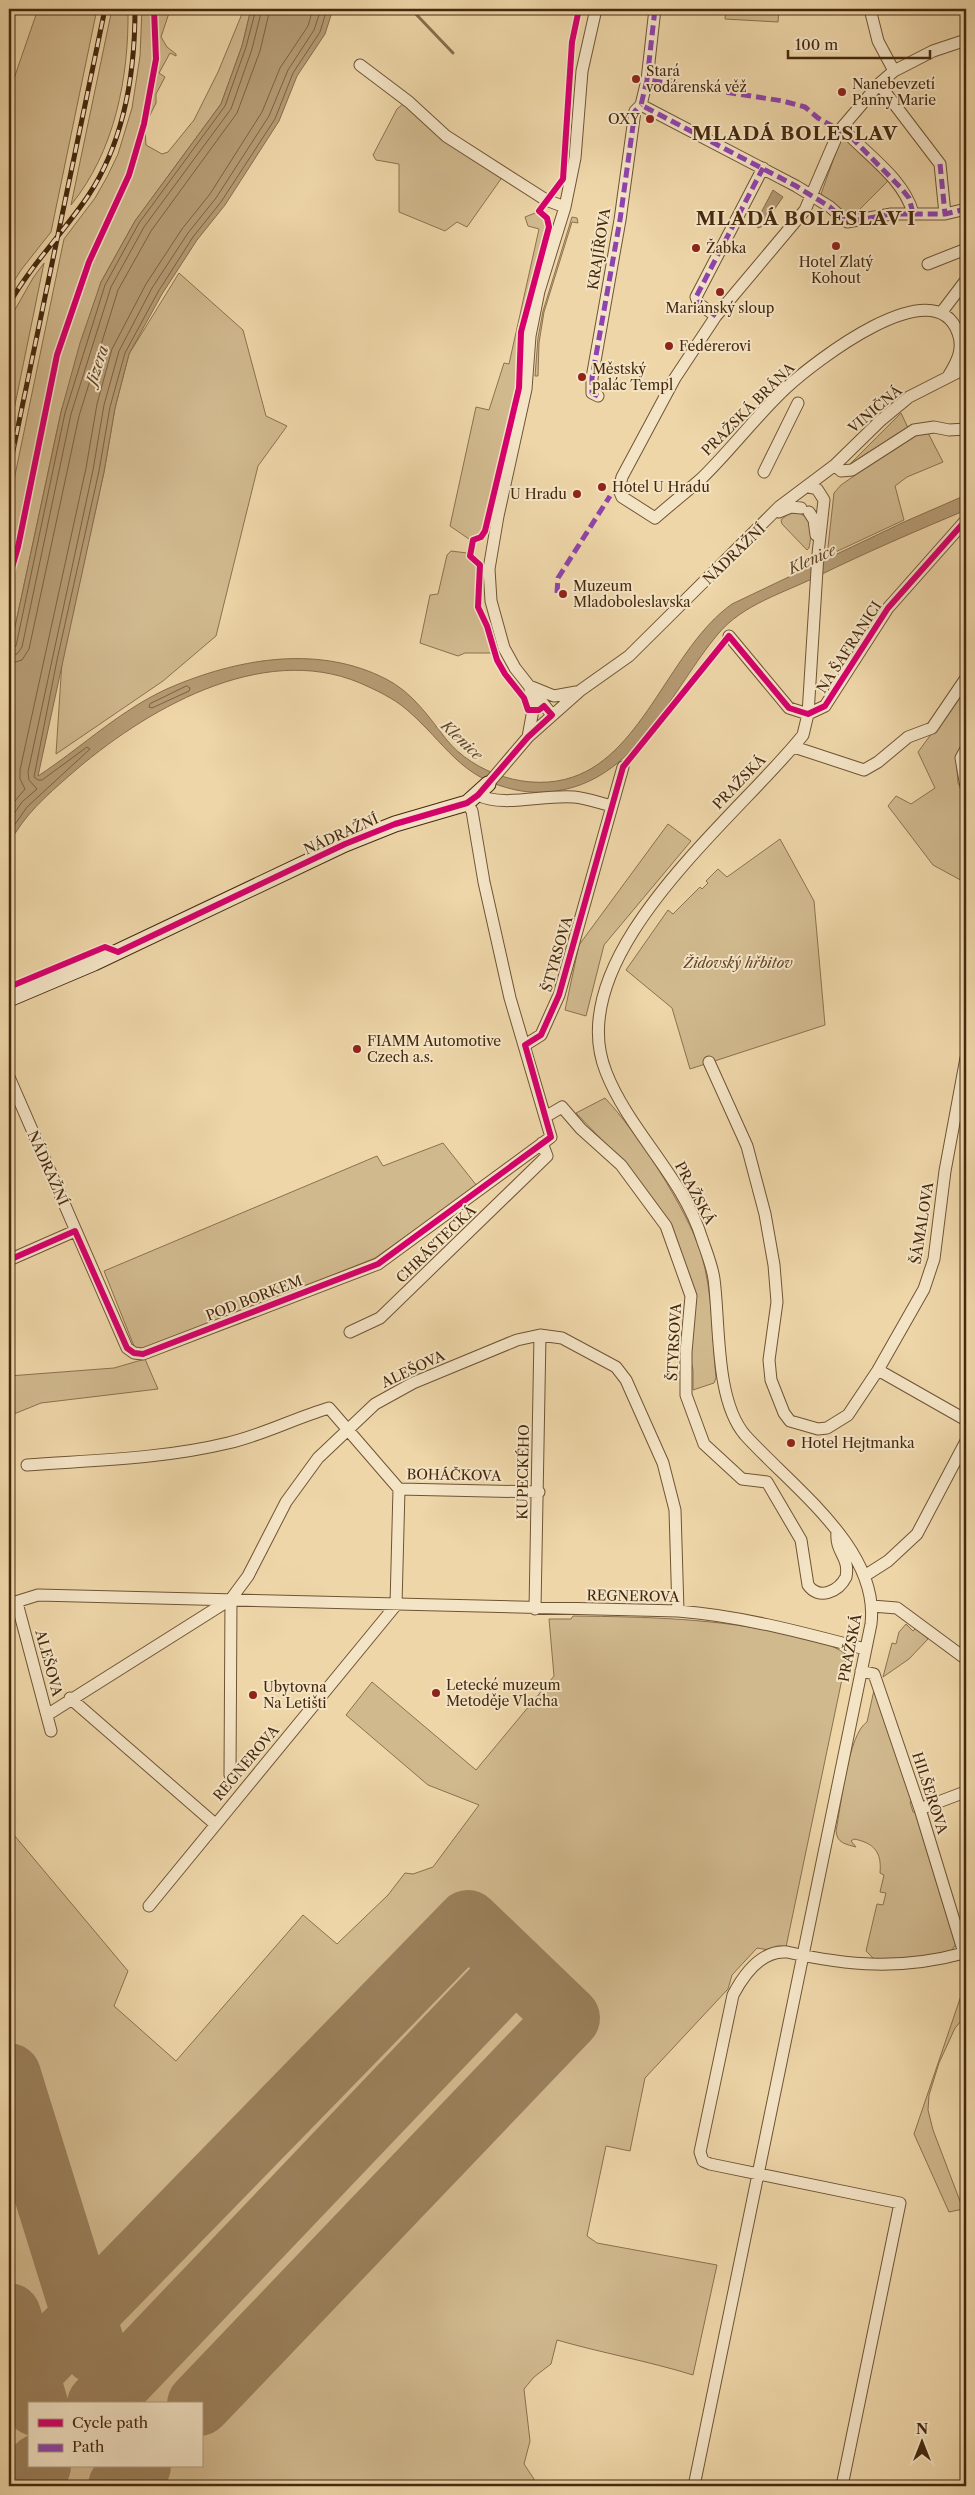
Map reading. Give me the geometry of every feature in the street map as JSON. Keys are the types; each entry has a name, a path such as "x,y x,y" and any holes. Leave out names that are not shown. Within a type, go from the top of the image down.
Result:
{"street":[{"path":"552,715 514,668 504,648 491,601 489,569 498,516 526,389 530,336 539,291 565,207 578,137 582,71 596,9"},
{"path":"655,9 650,60 641,105 813,196 846,222 891,214 945,214 966,210"},
{"path":"870,9 878,41 894,71"},
{"path":"763,168 696,297 699,304 716,316 805,210 813,196 839,131 879,84 894,71 932,52 966,40"},
{"path":"360,65 409,102 446,136 546,200 565,207"},
{"path":"647,80 671,85"},
{"path":"879,84 940,164 945,214"},
{"name":"KRAJÍŘOVA","path":"598,396 592,394 592,378 620,220 635,111 641,105"},
{"path":"839,131 850,136 901,188 909,198 913,213"},
{"path":"928,264 966,249"},
{"path":"949,375 961,349 962,329 940,313 966,280"},
{"name":"PRAŽSKÁ BRÁNA","path":"716,316 674,378 622,477 619,490 622,497 655,518 701,479 784,390 824,356 860,334 901,314 914,310 930,310 940,313"},
{"name":"VINIČNÁ","path":"804,490 835,466 895,408 949,375 966,368"},
{"path":"764,472 798,404"},
{"path":"835,466 841,471 852,470 919,429 934,427 949,430 966,429"},
{"name":"VINIČNÁ","path":"823,500 835,466"},
{"path":"817,489 823,500 820,509 805,510 798,501 804,490 817,489"},
{"name":"NÁDRAŽNÍ","path":"9,999 94,963 344,844 478,794 528,738 552,715 581,690 629,656 774,515 779,507 804,490"},
{"name":"PRAŽSKÁ","path":"694,2486 871,1624 872,1606 866,1575 854,1553 837,1532 743,1432 725,1396 714,1275 697,1223 669,1174 613,1088 604,1068 599,1048 598,1025 606,983 617,957 635,929 708,836 794,747 803,735 808,714 823,500"},
{"name":"NÁDRAŽNÍ","path":"774,515 791,507 805,510"},
{"name":"PRAŽSKÁ","path":"805,510 816,527 818,554"},
{"name":"NA ŠAFRANICI","path":"808,714 825,706 888,608 966,520"},
{"path":"729,636 790,708 808,714"},
{"path":"794,747 864,770 878,762 908,738 932,728 966,678"},
{"path":"528,685 540,692 554,696 563,696 581,690"},
{"path":"528,685 533,710 528,738"},
{"path":"966,749 961,758 966,787"},
{"name":"ŠTYRSOVA","path":"525,1045 541,1035 559,995 623,767"},
{"path":"546,1140 545,1116 510,998 484,882 472,811 478,794 501,802 514,799 575,797 612,806"},
{"name":"ŠÁMALOVA","path":"709,1062 747,1146 765,1214 774,1265 777,1302 769,1360 771,1380 784,1413 790,1421 811,1428 827,1428 848,1415 878,1370 920,1296 934,1259 945,1171 966,1058"},
{"name":"NÁDRAŽNÍ","path":"9,1078 76,1231"},
{"name":"ŠTYRSOVA","path":"545,1116 562,1107 581,1129 621,1165 666,1226 691,1296 686,1352 686,1395 704,1444 742,1479 767,1482 802,1540 808,1585 818,1593 836,1589 846,1577 845,1560 836,1544 837,1532"},
{"name":"POD BORKEM","path":"76,1231 127,1348 134,1353 143,1354 378,1264 546,1140"},
{"name":"CHRÁSTECKÁ","path":"350,1332 380,1318 506,1198 547,1156 546,1140"},
{"path":"9,1260 76,1231"},
{"name":"ALEŠOVA","path":"231,1599 248,1576 286,1502 318,1458 376,1404 413,1383 517,1340 540,1335 562,1338 616,1367 626,1380 663,1463 675,1510 678,1611"},
{"name":"KUPECKÉHO","path":"535,1609 540,1335"},
{"path":"878,1370 966,1420"},
{"name":"BOHÁČKOVA","path":"27,1465 146,1458 187,1452 253,1436 329,1408 346,1430 399,1489 396,1605"},
{"path":"866,1575 888,1561 917,1534 966,1441"},
{"name":"BOHÁČKOVA","path":"399,1489 538,1492"},
{"name":"REGNEROVA","path":"13,1603 38,1595 535,1609 678,1611 704,1613 789,1629 865,1649"},
{"path":"47,1715 70,1698 231,1599"},
{"path":"230,1775 231,1599"},
{"name":"ALEŠOVA","path":"13,1603 47,1715 50,1731"},
{"name":"REGNEROVA","path":"149,1906 396,1605"},
{"path":"872,1606 897,1608 966,1659"},
{"name":"HILŠEROVA","path":"803,1960 859,1965 908,1965 964,1953 963,1939 874,1674 861,1671"},
{"name":"REGNEROVA","path":"70,1698 215,1824"},
{"path":"920,1809 965,1794"},
{"path":"803,1960 781,1951 768,1954 739,1983 733,1995 700,2156 705,2162 758,2175 900,2203 842,2486"}],"green space":[{"path":"38,9 97,9 51,232 21,270 9,289 9,93"},
{"path":"112,9 128,9 126,61 122,87 109,137 99,161 71,205"},
{"path":"142,9 163,9 169,13 161,37 167,47 176,54 176,56 170,53 159,73 165,77 156,94 156,103 145,130 146,145 162,154 168,152 194,120 218,72 244,9 251,9 242,46 221,104 135,221 101,282 61,412 9,655 9,504 64,239 95,198 107,177 118,154 132,108 140,56"},
{"path":"726,9 779,9 778,22 725,19"},
{"path":"404,103 503,176 467,227 457,222 445,231 399,212 399,164 376,160 373,155 397,109"},
{"path":"844,139 849,140 889,180 854,215 846,213 821,194 840,141"},
{"path":"535,213 545,219 546,224 522,320 518,383 483,532 479,536 469,539 450,526 476,407 489,410 504,363 509,364 539,229 528,226 525,217"},
{"path":"572,217 577,218 578,223 572,222 544,312 539,343 538,376 535,376 538,338 543,311"},
{"path":"44,263 9,434 9,320 33,278"},
{"path":"179,273 243,330 266,416 287,426 258,466 216,636 163,681 56,754 62,661 104,472 115,408 129,354"},
{"path":"901,413 909,430 874,454 849,465"},
{"path":"926,429 943,462 907,477 895,486 904,520 827,556 834,493 841,485 854,476 853,474"},
{"path":"797,512 809,522 811,532 809,548 807,550 782,524 781,520 788,514"},
{"path":"451,551 467,553 466,557 473,560 477,567 476,606 493,653 465,653 458,656 420,643 430,595 438,594 447,555"},
{"path":"966,687 966,737 956,757 958,783 966,797 966,883 933,865 888,806 896,796 911,804 935,788 918,752"},
{"path":"668,824 691,841 604,945 586,1016 565,1010 579,945"},
{"name":"Židovský hřbitov","path":"780,839 814,901 825,1025 690,1069 672,1008 626,970 668,910 673,914 700,887 702,889 708,883 706,881 718,869 727,877"},
{"path":"605,1098 632,1130 660,1172 685,1215 701,1253 710,1299 716,1378 714,1383 693,1390 693,1370 690,1356 695,1296 669,1224 628,1167 576,1113"},
{"path":"443,1143 477,1186 375,1258 197,1330 136,1351 104,1271 377,1156 383,1166"},
{"path":"145,1359 158,1389 41,1403 9,1416 9,1376 114,1368"},
{"path":"573,1616 655,1618 736,1625 820,1642 834,1647 847,1655 786,1947 769,1950 757,1948 732,1975 728,1989 645,2078 630,2151 606,2146 587,2236 597,2243 717,2265 693,2375 557,2340 551,2364 534,2377 524,2389 530,2441 524,2464 534,2479 532,2486 9,2486 9,1829 128,1971 114,2006 176,2061 303,1915 337,1944 388,1895 405,1873 413,1874 433,1867 479,1805 428,1785 346,1715 372,1682 476,1770 554,1676 549,1619 571,1619"},
{"path":"906,1624 913,1631 916,1628 928,1639 909,1659 883,1677 892,1643 896,1644 899,1632"},
{"path":"874,1690 913,1801 910,1802 913,1812 916,1812 956,1944 951,1951 900,1960 874,1959 866,1951 877,1904 883,1905 886,1893 880,1892 884,1875 880,1873 880,1859 872,1846 854,1839 851,1841 856,1847 845,1844 840,1841 836,1831 850,1755 860,1729 867,1722"},
{"path":"966,1981 966,2015 955,2028 939,2063 929,2095 928,2110 933,2130 963,2209 949,2212 914,2134"}],"water":[{"name":"Jizera","path":"251,9 333,9 325,34 297,76 279,121 225,205 197,240 162,294 129,354 115,408 104,472 38,776 122,715 176,685 227,668 254,662 308,659 335,662 361,668 395,684 412,698 458,751 472,762 487,770 521,781 556,781 573,777 598,764 619,746 638,723 691,646 711,623 732,604 904,522 966,495 966,510 873,550 778,594 739,615 718,634 652,727 633,749 612,767 589,781 562,790 545,792 516,790 497,784 480,777 467,768 406,709 384,694 360,683 322,672 283,671 244,677 205,689 168,707 132,728 99,751 44,798 21,824 9,844 9,655 61,412 80,343 101,282 135,221 221,104 242,46"},
{"path":"773,190 783,197 763,226 758,228 755,224"}],"waterway":[{"path":"323,9 356,12 413,11 453,53"}],"runway":[{"path":"9,2393 468,1922 568,2018 201,2402"},
{"path":"101,2402 505,1978"},
{"path":"9,2075 95,2352"},
{"path":"9,2315 35,2402"},
{"path":"20,2486 37,2468"},
{"path":"120,2486 137,2468"}],"railway":[{"path":"9,470 105,9"},
{"path":"9,304 27,276 88,196 111,153 119,130 130,82 135,9"}],"marked path":[{"path":"647,80 655,9"},
{"path":"913,213 909,198 901,188 850,136 818,118 805,107 783,101 647,80 641,105 796,186 830,207 847,222 891,214 945,214 966,209"},
{"path":"598,396 592,393 592,378 620,220 635,111 641,105"},
{"path":"940,164 945,214"},
{"path":"716,316 699,304 696,297 763,168"},
{"path":"557,593 558,578 610,496"}],"cycle path":[{"path":"9,578 18,547 57,355 89,262 129,175 144,124 156,59 154,9"},
{"path":"9,987 105,947 118,952 345,844 395,824 467,803 478,795 528,737 552,715 544,706 539,710 528,710 524,698 505,674 497,660 487,626 478,607 480,565 470,556 473,540 481,537 485,531 519,388 521,332 549,227 547,218 539,211 563,179 572,42 579,9"},
{"path":"9,1260 75,1231 127,1348 134,1353 143,1354 378,1264 551,1137 525,1045 541,1035 559,995 623,767 729,636 789,708 808,714 825,706 888,608 966,520"}],"place":[{"name":"Stará vodárenská věž","path":"636,79"},
{"name":"Nanebevzetí Panny Marie","path":"842,92"},
{"name":"OXY","path":"650,119"},
{"name":"Hotel Zlatý Kohout","path":"836,246"},
{"name":"Žabka","path":"696,248"},
{"name":"Mariánský sloup","path":"720,292"},
{"name":"Federerovi","path":"669,346"},
{"name":"Městský palác Templ","path":"582,377"},
{"name":"Hotel U Hradu","path":"602,487"},
{"name":"U Hradu","path":"577,494"},
{"name":"Muzeum Mladoboleslavska","path":"563,594"},
{"name":"FIAMM Automotive Czech a.s.","path":"357,1049"},
{"name":"Hotel Hejtmanka","path":"791,1443"},
{"name":"Letecké muzeum Metoděje Vlacha","path":"436,1693"},
{"name":"Ubytovna Na Letišti","path":"253,1695"}],"district":[{"name":"MLADÁ BOLESLAV","path":"795,133"},
{"name":"MLADÁ BOLESLAV I","path":"806,218"}],"water label":[{"name":"Klenice","path":"812,559"},
{"name":"Klenice","path":"462,740"}]}
